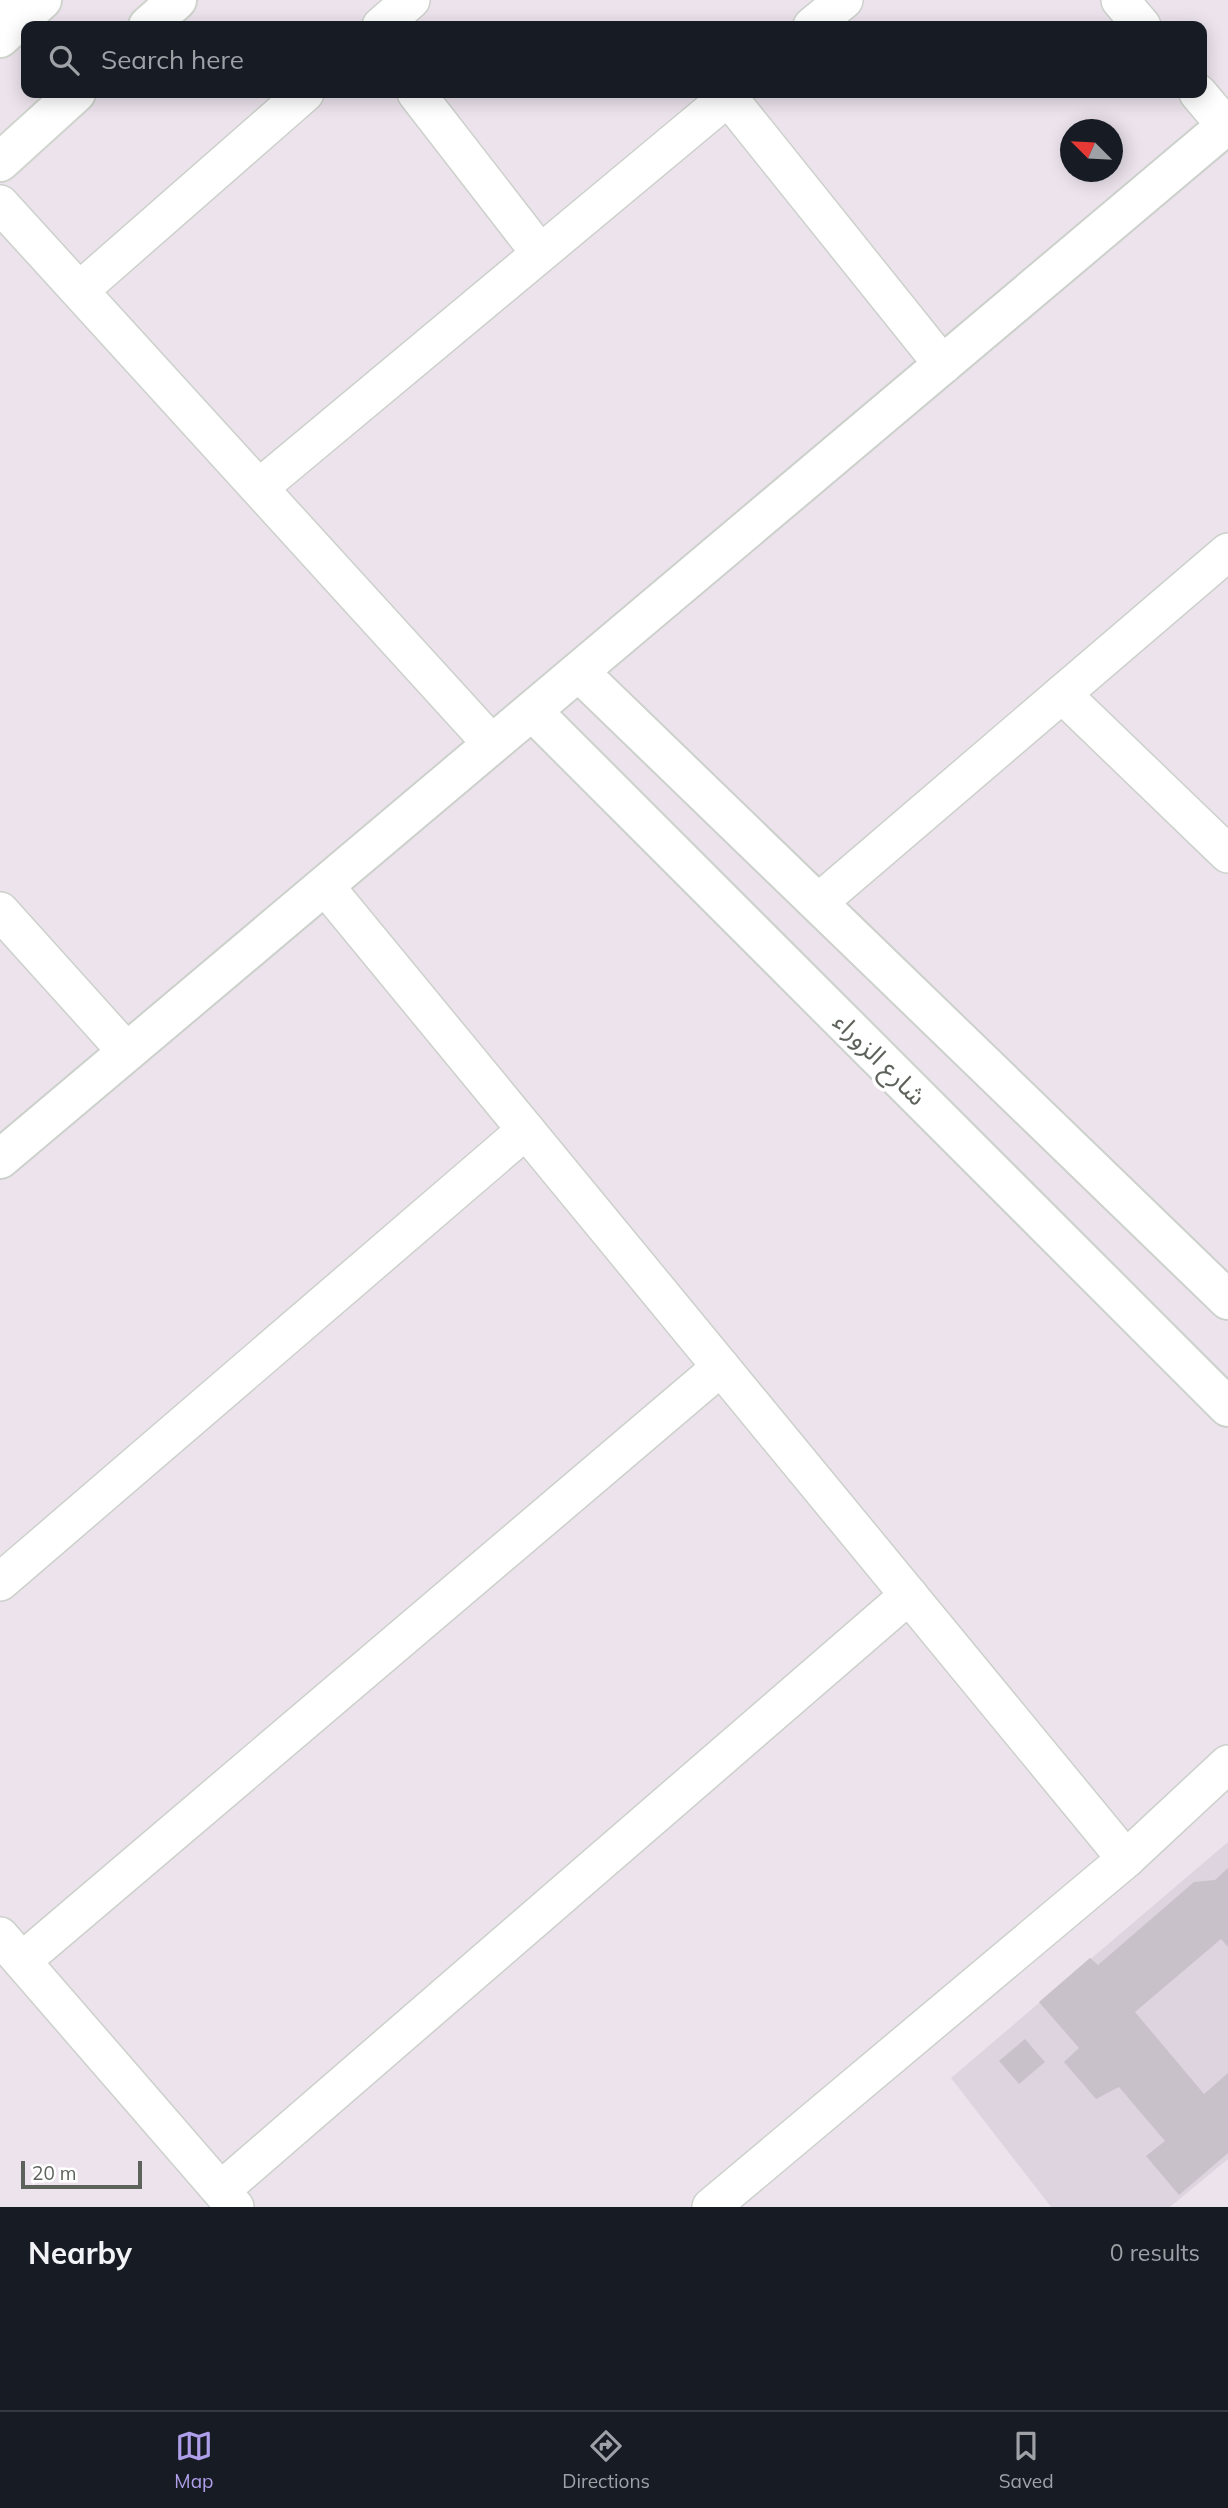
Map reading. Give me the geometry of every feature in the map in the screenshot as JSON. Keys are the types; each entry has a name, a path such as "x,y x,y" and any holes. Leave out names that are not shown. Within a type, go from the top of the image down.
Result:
{"street":[{"path":"154,21 177,0"},
{"path":"387,21 411,0"},
{"path":"819,21 844,0"},
{"path":"1120,0 1138,21"},
{"path":"0,162 70,98"},
{"path":"80,290 299,98"},
{"path":"419,98 540,253"},
{"path":"260,487 726,98"},
{"path":"732,98 943,365"},
{"path":"0,1159 1227,125 1203,98"},
{"path":"0,204 492,744"},
{"path":"819,902 1228,552"},
{"path":"579,672 1228,1300"},
{"path":"1062,694 1228,854"},
{"name":"شارع الزوراء","path":"532,711 1228,1407"},
{"path":"325,886 1126,1858"},
{"path":"0,911 127,1052"},
{"path":"0,1582 526,1130"},
{"path":"721,1367 11,1948 228,2199 909,1595"},
{"path":"711,2207 1126,1858 1228,1764"}],"shaded area":[{"path":"1228,1842 1228,2159 1170,2207 1051,2207 951,2078"}],"building":[{"path":"1228,1868 1228,1947 1221,1939 1135,2012 1204,2094 1228,2073 1228,2153 1179,2195 1146,2156 1165,2141 1119,2087 1096,2099 1064,2062 1079,2048 1039,2002 1090,1958 1098,1965 1194,1882 1215,1880"},
{"path":"1025,2039 1045,2062 1019,2084 999,2061"}]}
